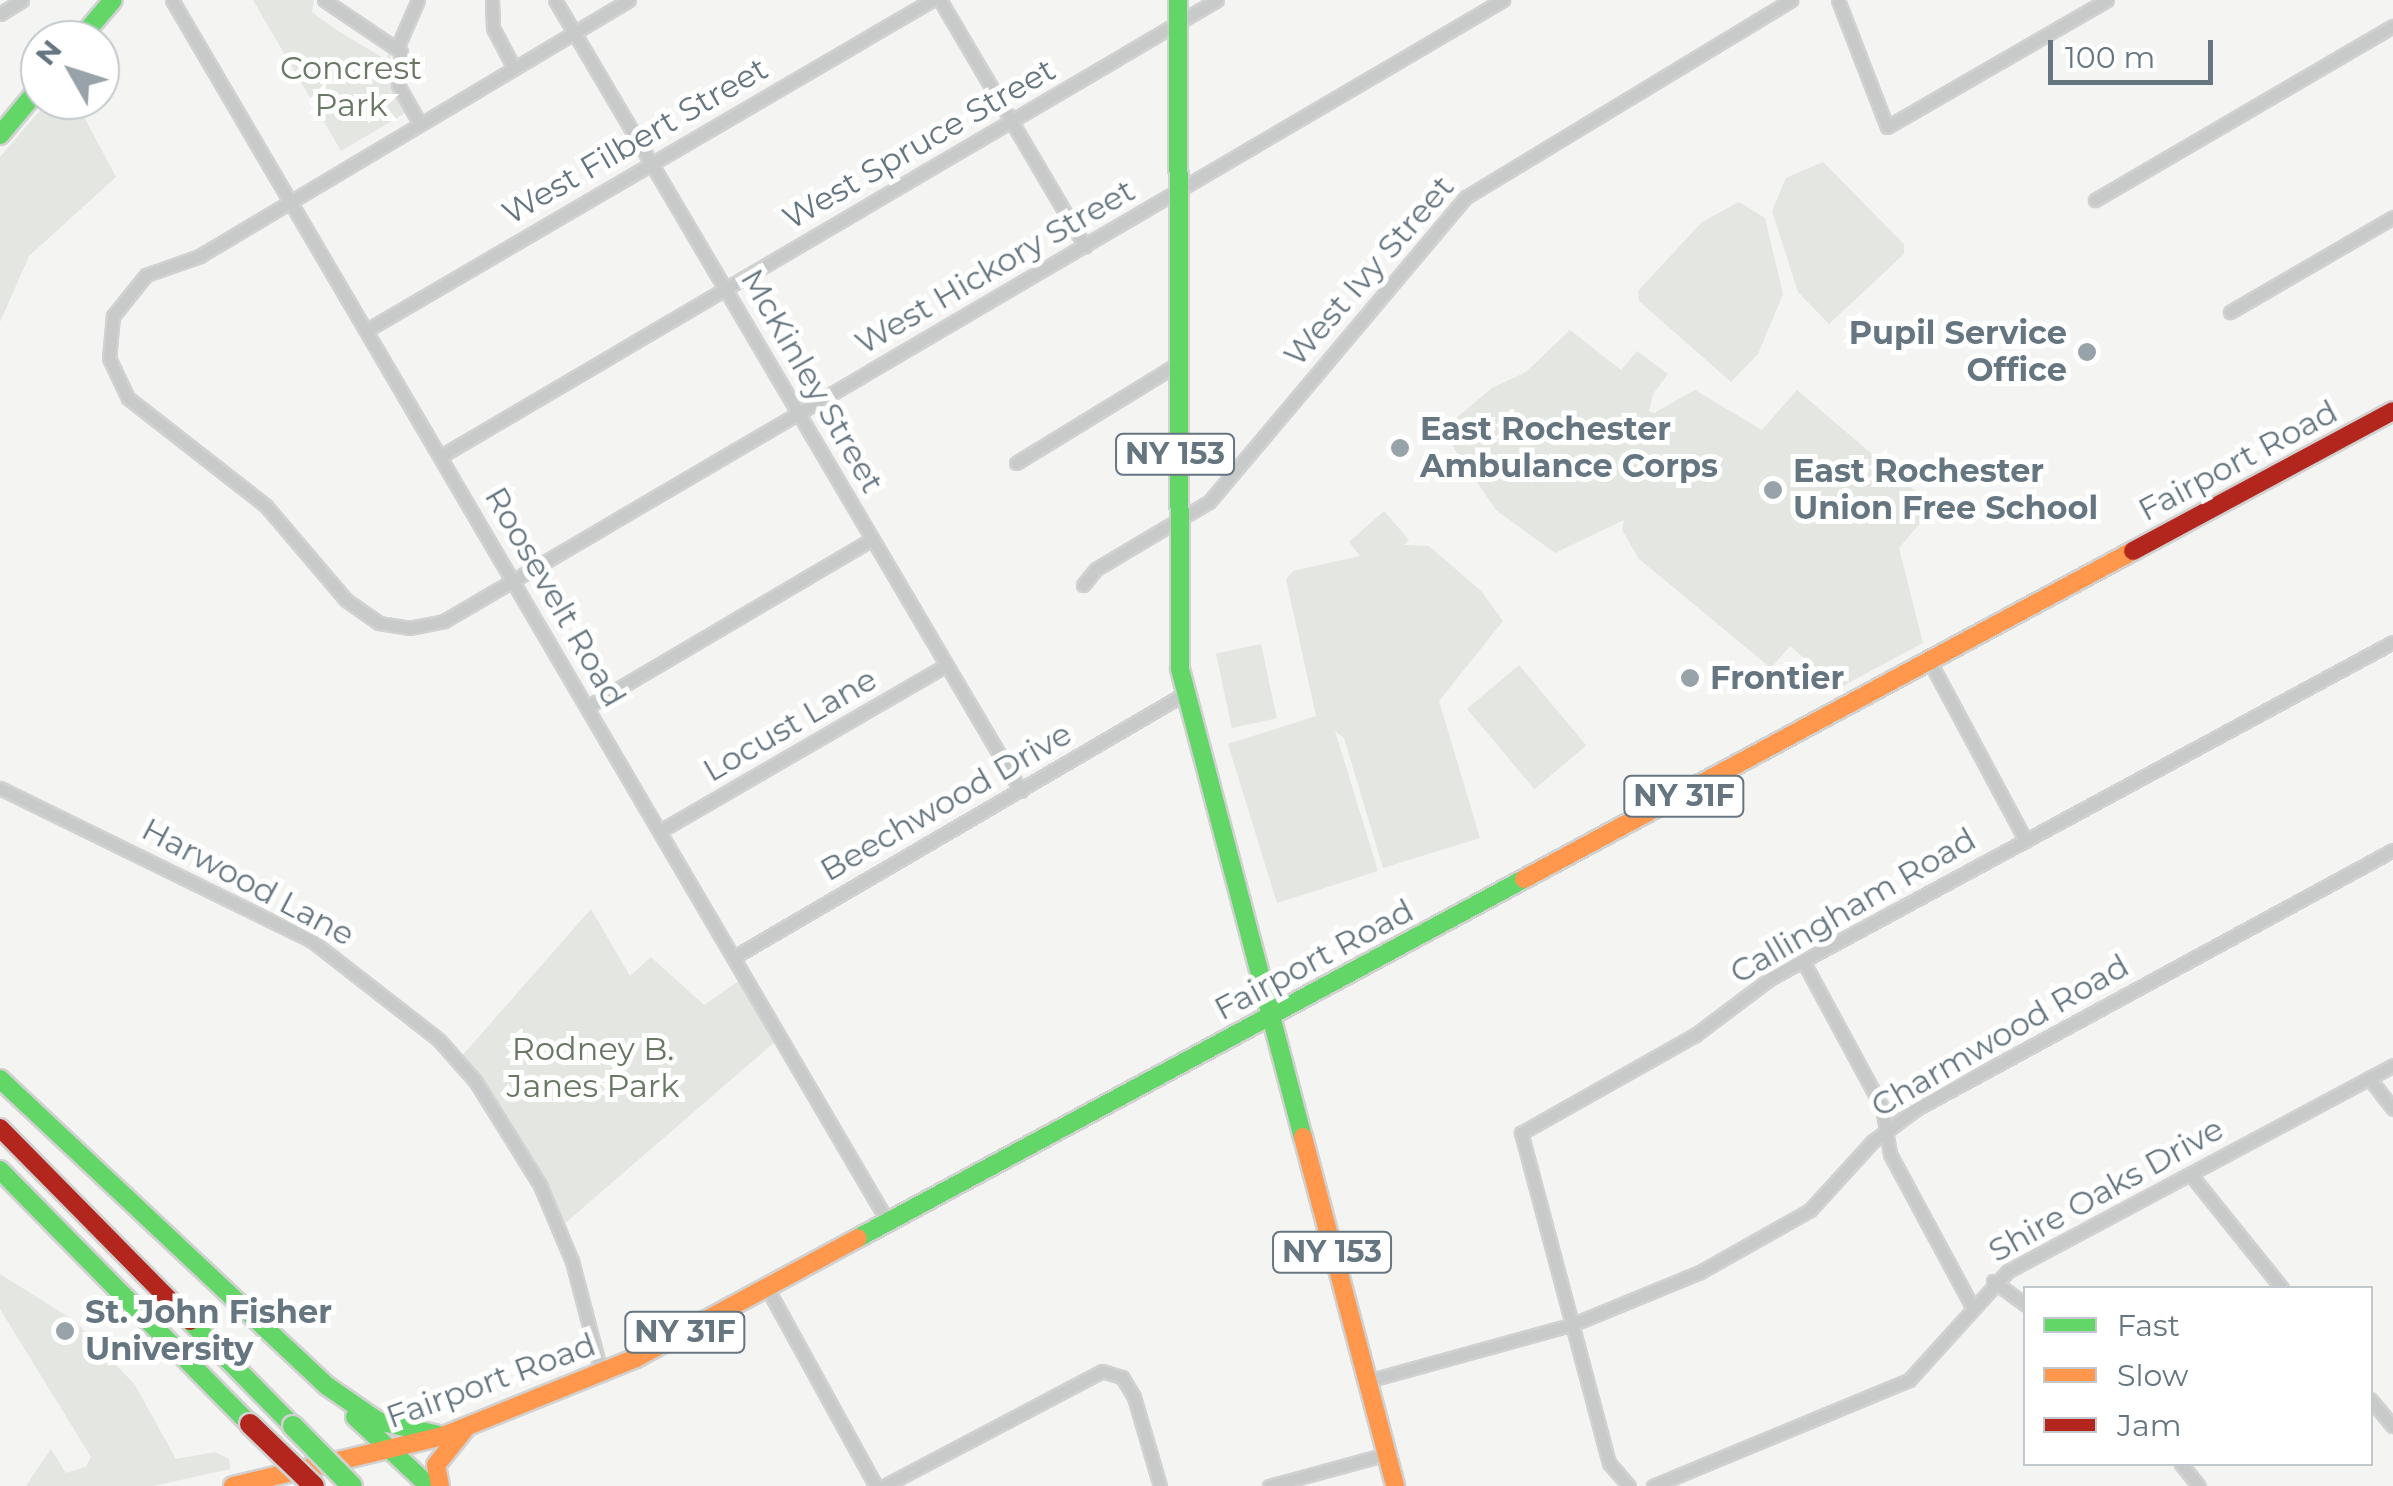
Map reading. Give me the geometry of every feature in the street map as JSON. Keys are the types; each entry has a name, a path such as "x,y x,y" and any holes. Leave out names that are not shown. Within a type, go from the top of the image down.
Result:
{"main road":[{"path":"96,20 112,0"},
{"name":"NY 153","path":"1178,0 1176,643 1184,694 1396,1486"},
{"path":"0,135 20,111"},
{"name":"Fairport Road","path":"233,1486 443,1436 602,1375 2393,411"},
{"path":"0,1079 428,1486"},
{"path":"0,1128 352,1486"},
{"path":"0,1170 314,1486"},
{"path":"326,1386 378,1421 443,1436"},
{"path":"440,1486 438,1462 465,1428"}],"street":[{"path":"0,14 22,0"},
{"name":"Roosevelt Road","path":"172,0 888,1222"},
{"path":"324,0 396,48 404,64 398,84 420,124"},
{"path":"396,48 418,0"},
{"path":"492,0 493,28 514,68"},
{"name":"McKinley Street","path":"555,0 1021,790"},
{"name":"West Hickory Street","path":"629,0 200,256 146,276 126,294 108,348 121,390 266,506 370,619 400,628 437,624 1503,0"},
{"name":"West Filbert Street","path":"366,330 932,0"},
{"path":"940,0 1085,246"},
{"name":"West Spruce Street","path":"441,456 1217,0"},
{"name":"West Ivy Street","path":"1083,584 1096,569 1209,502 1466,197 1791,0"},
{"path":"1838,0 1888,127 2107,0"},
{"path":"2096,200 2393,26"},
{"path":"2230,312 2393,217"},
{"path":"1016,462 1176,365"},
{"path":"587,707 872,540"},
{"name":"Callingham Road","path":"1571,1325 1521,1134 1695,1035 1802,961 2393,642"},
{"path":"1930,662 2026,841"},
{"name":"Locust Lane","path":"660,832 946,665"},
{"name":"Beechwood Drive","path":"734,957 1184,694"},
{"name":"Harwood Lane","path":"0,788 312,942 428,1029 476,1082 540,1185 572,1261 602,1375"},
{"name":"Charmwood Road","path":"1367,1382 1571,1325 1700,1272 1798,1218 1885,1130 2393,850"},
{"path":"1802,961 1882,1108 1890,1154 1972,1306"},
{"name":"Shire Oaks Drive","path":"1652,1486 1909,1380 1942,1350 1993,1281 2393,1065"},
{"path":"2369,1078 2393,1109"},
{"path":"2192,1175 2280,1286"},
{"path":"1993,1281 2023,1303"},
{"path":"768,1288 876,1486"},
{"path":"1571,1325 1610,1464 1628,1486"},
{"path":"884,1486 1102,1371 1122,1378 1134,1397 1160,1486"},
{"path":"2373,1403 2393,1426"},
{"path":"1269,1486 1387,1454"},
{"path":"2183,1466 2199,1486"}],"green space":[{"name":"Concrest Park","path":"253,0 314,0 312,12 338,31 385,59 390,51 392,85 407,112 341,151"},
{"path":"32,120 86,120 116,177 29,256 0,322 0,157"},
{"path":"1823,162 1904,244 1904,254 1829,324 1798,292 1772,211 1786,178"},
{"path":"1739,202 1765,218 1783,294 1758,354 1731,382 1639,301 1638,291 1702,222"},
{"path":"1570,330 1621,370 1637,351 1668,374 1653,394 1649,411 1654,413 1695,390 1762,430 1797,390 1934,507 1899,548 1923,643 1839,688 1790,646 1771,668 1639,559 1622,530 1624,520 1555,553 1496,510 1447,438 1449,424 1492,388 1526,372"},
{"path":"1384,511 1409,540 1404,545 1429,546 1481,591 1503,621 1439,701 1480,838 1383,868 1344,738 1335,731 1378,871 1277,903 1228,744 1316,716 1286,579 1293,571 1360,556 1349,542"},
{"path":"1261,644 1277,718 1232,728 1216,654"},
{"path":"1519,665 1586,745 1534,789 1467,709"},
{"name":"Rodney B. Janes Park","path":"591,909 630,976 651,957 704,1005 740,980 776,1041 563,1225 498,1103 461,1057"},
{"path":"0,1274 75,1321 135,1385 176,1459 215,1452 229,1459 230,1469 153,1486 26,1486 51,1449 66,1473 86,1467 91,1457 0,1309"}],"traffic: fast":[{"path":"96,20 113,0"},
{"path":"1178,0 1180,669 1303,1137"},
{"path":"0,135 20,111"},
{"path":"858,1238 1524,879"},
{"path":"0,1079 327,1386 378,1421 443,1436"},
{"path":"0,1170 250,1424"},
{"path":"190,1321 293,1426"},
{"path":"355,1417 429,1486"},
{"path":"293,1426 352,1486"}],"traffic: slow":[{"path":"1524,879 2133,551"},
{"path":"1303,1137 1395,1486"},
{"path":"233,1486 443,1436 636,1358 858,1238"},
{"path":"440,1486 436,1465 465,1429"},
{"path":"249,1486 261,1480"}],"traffic: jam":[{"path":"2133,551 2393,411"},
{"path":"0,1128 190,1321"},
{"path":"250,1424 314,1486"}],"place":[{"name":"Pupil Service Office","path":"2087,352"},
{"name":"East Rochester Ambulance Corps","path":"1400,448"},
{"name":"East Rochester Union Free School","path":"1773,490"},
{"name":"Frontier","path":"1690,678"},
{"name":"St. John Fisher University","path":"65,1331"}]}
